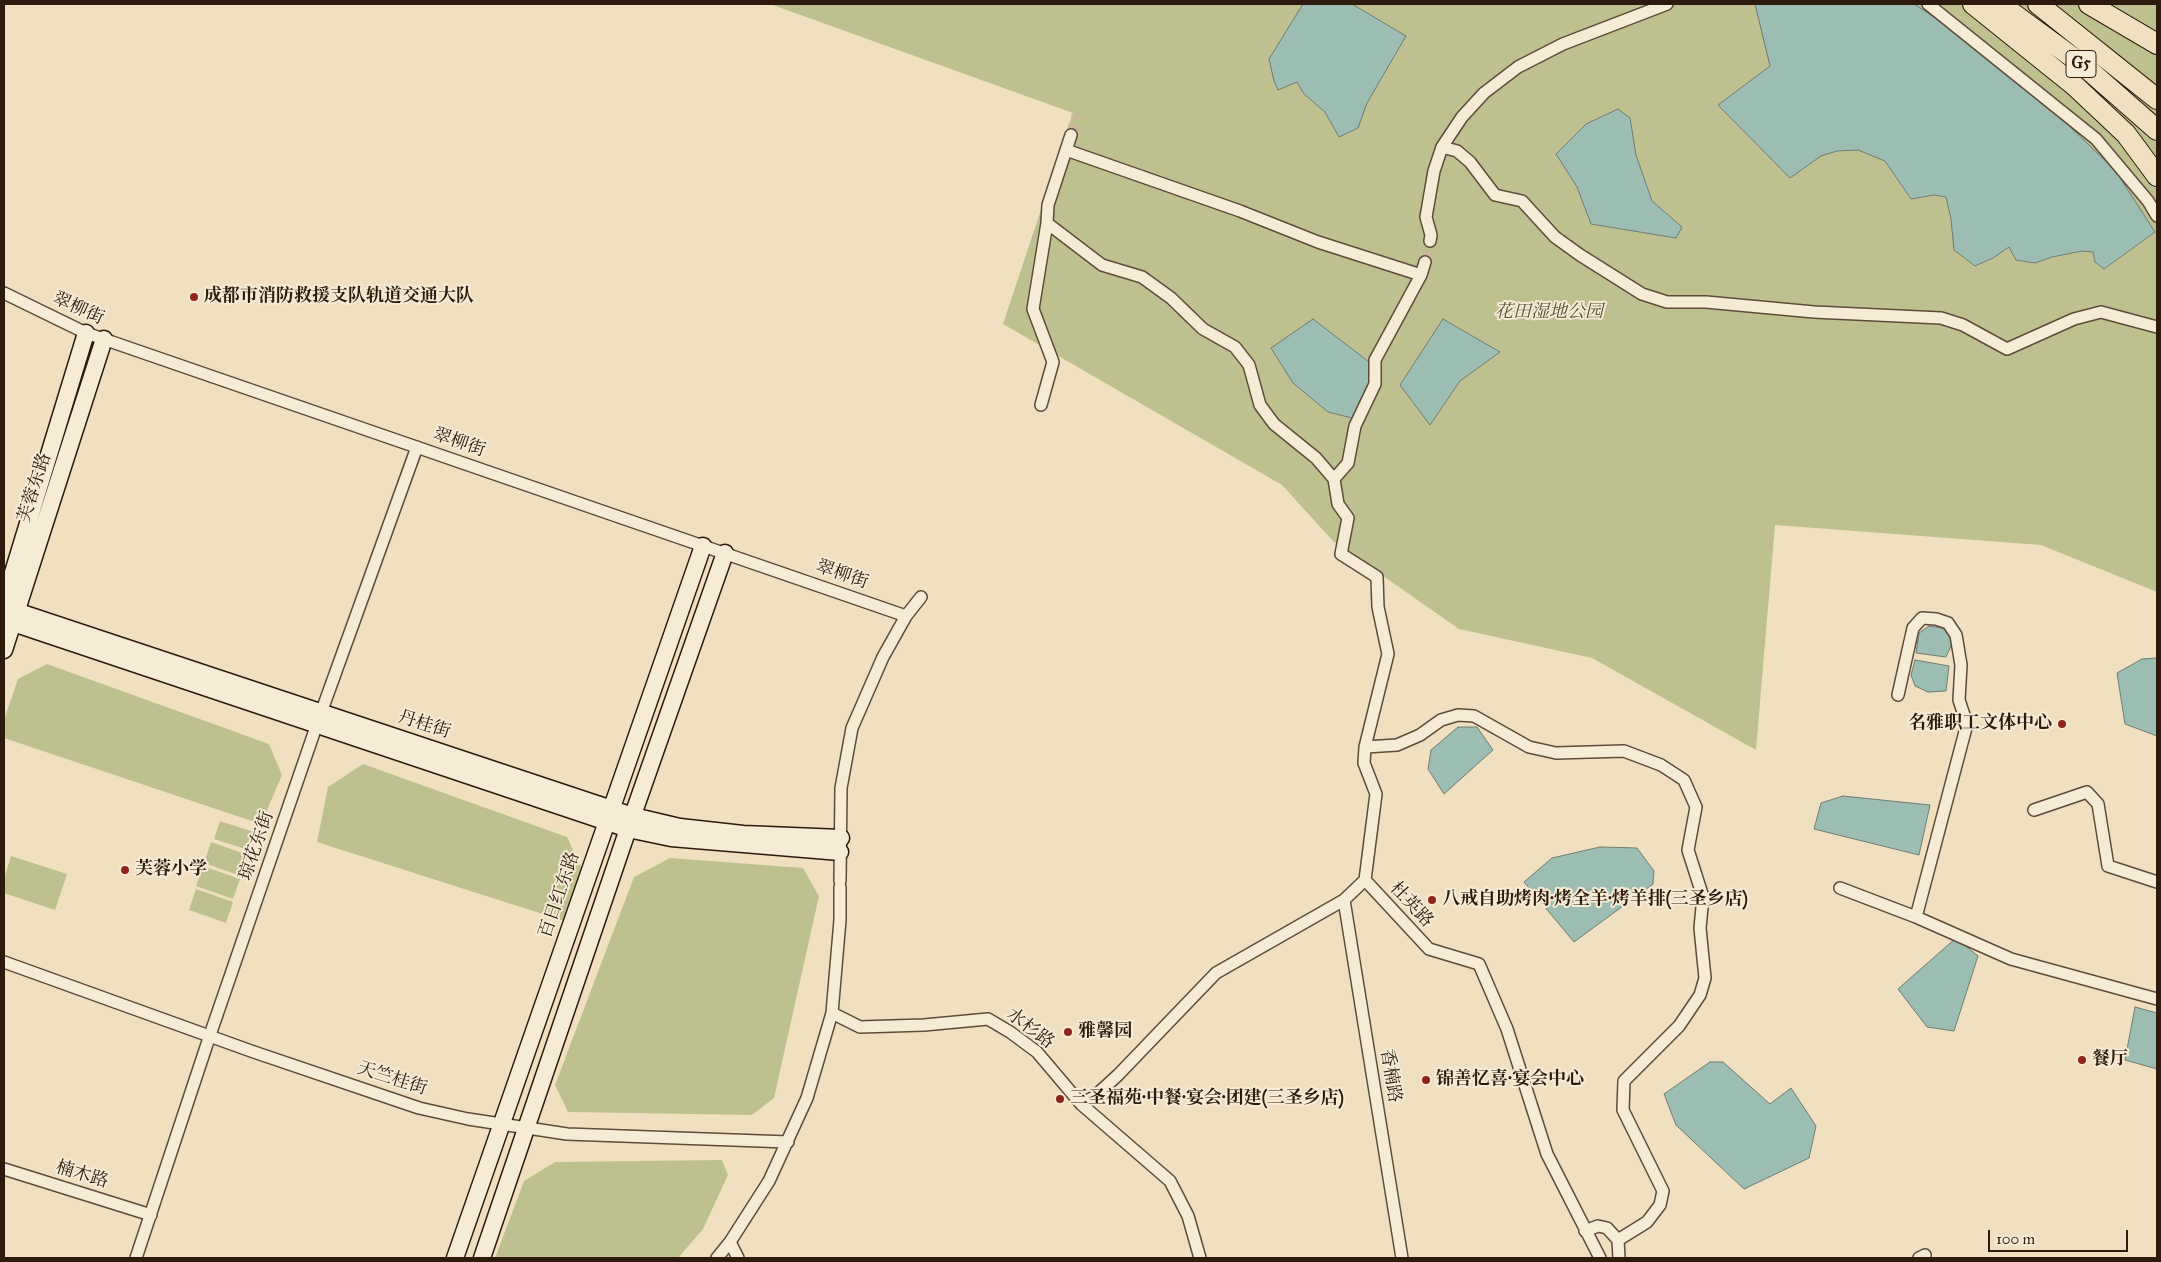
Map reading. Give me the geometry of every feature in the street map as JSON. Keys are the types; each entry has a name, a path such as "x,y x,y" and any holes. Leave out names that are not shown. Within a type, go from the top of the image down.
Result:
{"highway":[{"path":"1973,4 2076,86 2126,134 2157,176"},
{"name":"G5","path":"2000,4 2083,65 2157,130"},
{"name":"G5","path":"2038,4 2157,99"},
{"path":"2089,4 2157,44"}],"street":[{"path":"1430,241 1426,217 1434,171 1442,147 1462,117 1484,93 1518,67 1563,44 1667,4"},
{"path":"1928,4 2096,139 2148,201 2157,216"},
{"path":"1041,406 1053,362 1033,309 1047,223 1048,205 1071,135"},
{"path":"1442,147 1457,151 1470,162 1495,195 1522,201 1555,237 1580,255 1642,294 1667,302 1706,302 1814,312 1941,318 1962,325 2007,349 2074,320 2101,312 2157,327"},
{"path":"1066,150 1240,211 1318,242 1421,275"},
{"path":"1047,223 1102,265 1142,277 1171,298 1203,329 1235,347 1249,365 1260,405 1274,424 1316,458 1334,479 1338,504 1348,518 1341,554 1377,577 1378,606 1388,654 1365,747 1364,763 1376,794 1364,880"},
{"path":"1334,479 1348,463 1356,426 1375,384 1375,360 1421,275 1425,262"},
{"name":"翠柳街","path":"4,293 86,333 906,616"},
{"name":"芙蓉东路","path":"4,650 8,612 86,333"},
{"name":"芙蓉东路","path":"8,612 104,339"},
{"name":"琼花东街","path":"136,1258 210,1035 320,718 417,447"},
{"name":"百日红东路","path":"455,1258 703,546"},
{"path":"482,1258 630,822 725,553"},
{"path":"717,1258 730,1242 769,1181 807,1098 832,1013 839,928 841,788 852,728 880,665 906,616 921,597"},
{"name":"丹桂街","path":"8,612 630,822 671,838 840,845"},
{"path":"1898,695 1913,628 1922,618 1936,619 1948,623 1956,635 1961,665 1959,700 1967,724 1916,917"},
{"path":"1365,747 1397,745 1420,735 1441,720 1458,715 1474,716 1529,747 1556,753 1624,752 1661,765 1684,780 1696,807 1688,850 1703,897 1700,928 1705,978 1700,995 1679,1026 1624,1081 1623,1110 1663,1191 1660,1204 1647,1222 1618,1240"},
{"path":"2034,810 2087,792 2098,804 2108,866 2157,882"},
{"name":"杜英路","path":"1080,1104 1094,1097 1118,1074 1216,973 1344,900 1364,880 1428,950 1479,964 1507,1029 1547,1154 1600,1258"},
{"path":"1840,888 1916,917 2011,960 2157,999"},
{"name":"香楠路","path":"1344,900 1402,1258"},
{"name":"天竺桂街","path":"4,962 420,1108 468,1119 567,1134 788,1142"},
{"name":"水杉路","path":"832,1013 860,1027 924,1025 988,1019 1010,1032 1037,1052 1080,1104 1170,1181 1188,1216 1200,1258"},
{"name":"楠木路","path":"4,1169 151,1215"},
{"path":"1586,1231 1598,1226 1607,1228 1618,1240 1620,1250 1618,1258"},
{"path":"730,1242 738,1258"}],"green space":[{"name":"花田湿地公园","path":"770,4 2157,4 2157,592 2041,545 1775,525 1756,750 1592,658 1459,629 1333,541 1282,485 1003,324 1073,113"},
{"path":"47,664 269,744 282,775 261,824 4,738 4,720 18,679"},
{"path":"363,764 567,837 592,891 577,925 317,842 328,787"},
{"path":"220,821 254,832 248,850 214,839"},
{"path":"211,842 248,855 241,876 204,863"},
{"path":"11,856 67,874 55,910 4,893 4,879"},
{"path":"670,858 803,868 819,896 774,1098 752,1115 568,1112 555,1085 634,877"},
{"path":"203,866 240,879 233,899 196,886"},
{"path":"196,889 233,902 226,923 189,910"},
{"path":"722,1160 728,1175 703,1229 678,1258 495,1258 524,1181 555,1162"}],"water":[{"path":"1303,4 1352,4 1406,36 1367,103 1358,128 1339,137 1325,112 1304,94 1297,82 1278,90 1274,81 1269,59"},
{"path":"1755,4 1914,4 1945,24 2041,99 2115,170 2155,232 2104,269 2095,262 2093,252 2082,251 2052,257 2035,263 2016,260 2009,247 1993,258 1975,266 1954,250 1951,219 1946,197 1934,195 1911,199 1885,161 1858,150 1837,151 1821,156 1790,178 1718,105 1770,66"},
{"path":"1618,109 1630,118 1636,155 1652,201 1682,227 1676,238 1591,224 1577,187 1556,154 1586,124"},
{"path":"1313,319 1373,365 1371,383 1352,418 1328,412 1293,383 1271,348"},
{"path":"1443,319 1500,352 1460,381 1430,425 1400,385"},
{"path":"1929,626 1942,628 1949,633 1952,644 1946,657 1916,653 1919,633"},
{"path":"2157,658 2157,736 2125,724 2117,673 2142,659"},
{"path":"1915,660 1949,666 1946,691 1928,692 1915,686 1911,675"},
{"path":"1458,727 1477,727 1493,750 1444,794 1428,769 1431,750"},
{"path":"1843,796 1930,805 1919,855 1814,829 1821,803"},
{"path":"1600,847 1637,848 1654,871 1653,884 1574,942 1524,882 1552,858"},
{"path":"1956,938 1978,956 1954,1031 1927,1027 1898,989"},
{"path":"2135,1007 2157,1013 2157,1069 2125,1060"},
{"path":"1710,1062 1723,1062 1770,1104 1791,1088 1816,1126 1809,1158 1744,1189 1676,1125 1664,1094"}],"tunnel":[{"path":"1071,135 1077,115"},
{"path":"1425,262 1430,241"}],"place":[{"name":"成都市消防救援支队轨道交通大队","path":"194,297"},
{"name":"名雅职工文体中心","path":"2062,724"},
{"name":"芙蓉小学","path":"125,870"},
{"name":"八戒自助烤肉·烤全羊·烤羊排(三圣乡店)","path":"1432,900"},
{"name":"雅馨园","path":"1068,1032"},
{"name":"餐厅","path":"2082,1060"},
{"name":"锦善忆喜·宴会中心","path":"1426,1080"},
{"name":"三圣福苑·中餐·宴会·团建(三圣乡店)","path":"1060,1099"}]}
